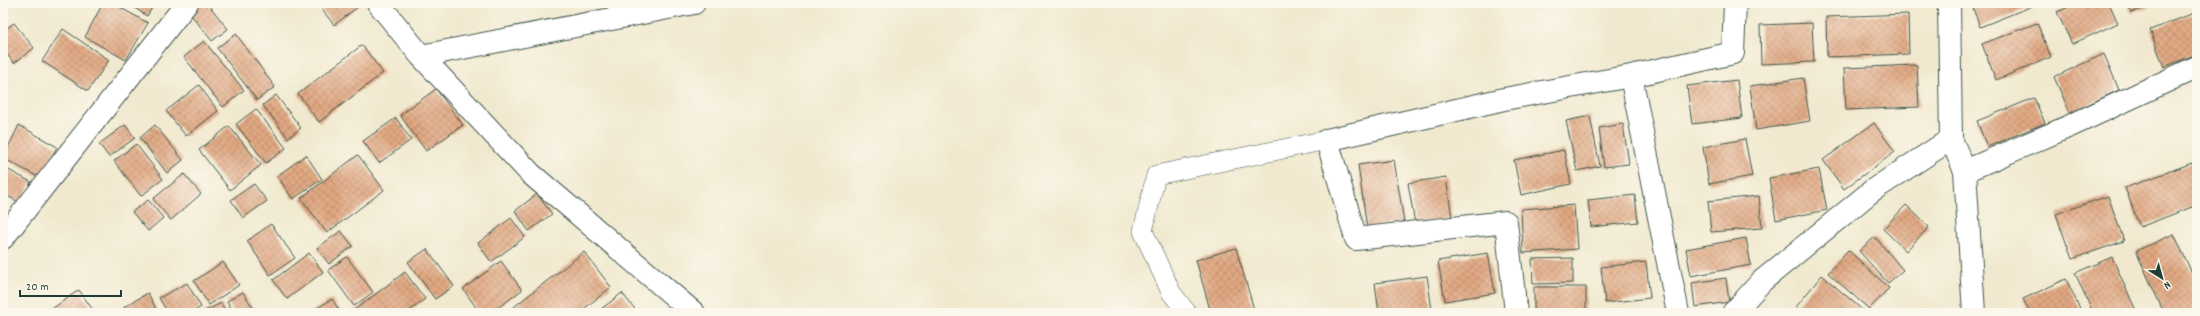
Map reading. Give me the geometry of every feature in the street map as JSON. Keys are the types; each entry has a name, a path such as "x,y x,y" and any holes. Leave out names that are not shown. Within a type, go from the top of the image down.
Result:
{"street":[{"path":"3,238 187,3"},
{"path":"378,3 421,56 530,174 694,313"},
{"path":"421,56 694,3"},
{"path":"1516,313 1506,222 1356,239 1327,140 1504,99 1632,76 1733,53 1735,3"},
{"path":"1949,3 1951,138 1964,171 1974,313"},
{"path":"1964,171 2070,126 2197,67"},
{"path":"1632,76 1678,313"},
{"path":"1733,313 1762,281 1873,190 1951,138"}],"lane":[{"path":"1188,313 1171,292 1143,231 1156,176 1327,140"}],"building":[{"path":"103,3 112,3 148,23 126,60 85,37"},
{"path":"127,3 155,3 147,16"},
{"path":"197,3 207,3 228,29 212,41 188,11"},
{"path":"317,3 363,3 334,25"},
{"path":"1971,3 2040,3 1980,27"},
{"path":"2078,3 2109,3 2118,23 2072,44 2057,12"},
{"path":"2128,3 2159,3 2131,13"},
{"path":"2197,12 2197,54 2164,67 2150,30"},
{"path":"1908,14 1909,54 1827,57 1826,17"},
{"path":"14,23 34,48 14,63 3,49 3,31"},
{"path":"1812,23 1814,62 1761,64 1760,25"},
{"path":"2037,23 2051,57 1996,80 1982,44"},
{"path":"63,29 109,60 88,91 42,61"},
{"path":"236,34 275,87 257,100 217,48"},
{"path":"204,41 244,90 223,107 184,57"},
{"path":"362,45 383,73 319,122 298,94"},
{"path":"2104,54 2119,90 2070,113 2054,77"},
{"path":"1917,65 1919,107 1846,110 1844,68"},
{"path":"1803,78 1810,121 1756,130 1750,86"},
{"path":"1737,80 1742,118 1692,124 1687,86"},
{"path":"199,85 218,111 186,136 166,111"},
{"path":"436,89 463,125 426,151 400,115"},
{"path":"276,95 301,128 288,138 263,105"},
{"path":"2034,98 2045,123 1987,147 1977,121"},
{"path":"256,109 286,148 266,163 236,124"},
{"path":"1590,116 1600,166 1577,171 1566,121"},
{"path":"396,118 411,140 379,163 363,141"},
{"path":"1874,123 1895,152 1844,189 1823,160"},
{"path":"1623,124 1629,164 1604,167 1599,128"},
{"path":"19,125 57,147 40,178 3,158"},
{"path":"125,125 135,138 109,157 99,144"},
{"path":"155,125 183,160 167,173 140,138"},
{"path":"229,126 261,165 230,190 199,150"},
{"path":"1745,139 1752,176 1709,184 1703,147"},
{"path":"136,144 163,179 141,196 114,161"},
{"path":"1564,150 1571,184 1521,195 1514,160"},
{"path":"306,155 322,179 293,199 277,176"},
{"path":"358,155 384,190 327,233 301,198"},
{"path":"1394,160 1404,222 1367,228 1358,165"},
{"path":"2192,163 2197,176 2197,205 2140,227 2125,188"},
{"path":"3,167 31,182 21,203 3,194"},
{"path":"1819,169 1827,210 1776,220 1769,178"},
{"path":"184,174 201,194 171,220 153,199"},
{"path":"1446,177 1452,218 1415,224 1408,183"},
{"path":"254,184 267,201 243,218 231,200"},
{"path":"537,194 552,214 529,231 515,211"},
{"path":"1635,195 1638,222 1591,227 1588,200"},
{"path":"1759,196 1762,228 1711,232 1708,201"},
{"path":"2108,196 2124,241 2072,259 2056,214"},
{"path":"148,200 163,218 148,231 132,212"},
{"path":"1574,205 1577,249 1523,253 1521,209"},
{"path":"1906,205 1929,227 1906,251 1883,229"},
{"path":"511,218 525,237 491,262 478,243"},
{"path":"271,224 295,258 270,275 247,241"},
{"path":"341,231 353,246 329,264 317,248"},
{"path":"2174,234 2197,284 2197,313 2164,313 2136,251"},
{"path":"1875,237 1903,270 1888,283 1859,251"},
{"path":"1746,238 1751,265 1691,276 1686,249"},
{"path":"1236,248 1255,313 1211,313 1196,260"},
{"path":"427,249 454,286 435,299 408,262"},
{"path":"1848,250 1889,288 1869,309 1828,273"},
{"path":"584,252 611,287 579,313 506,313"},
{"path":"309,253 323,272 287,299 273,280"},
{"path":"1488,253 1495,293 1445,301 1438,261"},
{"path":"347,257 373,292 354,306 328,270"},
{"path":"2112,257 2137,313 2093,313 2075,273"},
{"path":"1573,258 1573,283 1533,284 1532,259"},
{"path":"501,261 522,290 491,313 480,313 463,289"},
{"path":"223,262 239,285 209,305 194,281"},
{"path":"1646,262 1650,298 1605,303 1601,267"},
{"path":"405,272 425,299 407,313 355,313 353,311"},
{"path":"1822,275 1866,313 1803,313 1796,307"},
{"path":"1427,276 1432,310 1412,313 1379,313 1375,283"},
{"path":"1726,278 1729,302 1695,307 1692,283"},
{"path":"2066,279 2082,313 2030,313 2023,299"},
{"path":"187,283 201,307 191,313 168,313 159,298"},
{"path":"1534,287 1586,287 1586,313 1534,313"},
{"path":"79,290 95,313 46,313"},
{"path":"243,292 256,313 234,313 227,301"},
{"path":"148,293 158,313 127,313 124,307"},
{"path":"622,293 638,313 596,313"},
{"path":"332,299 341,313 309,313"},
{"path":"221,303 226,313 202,313"}]}
